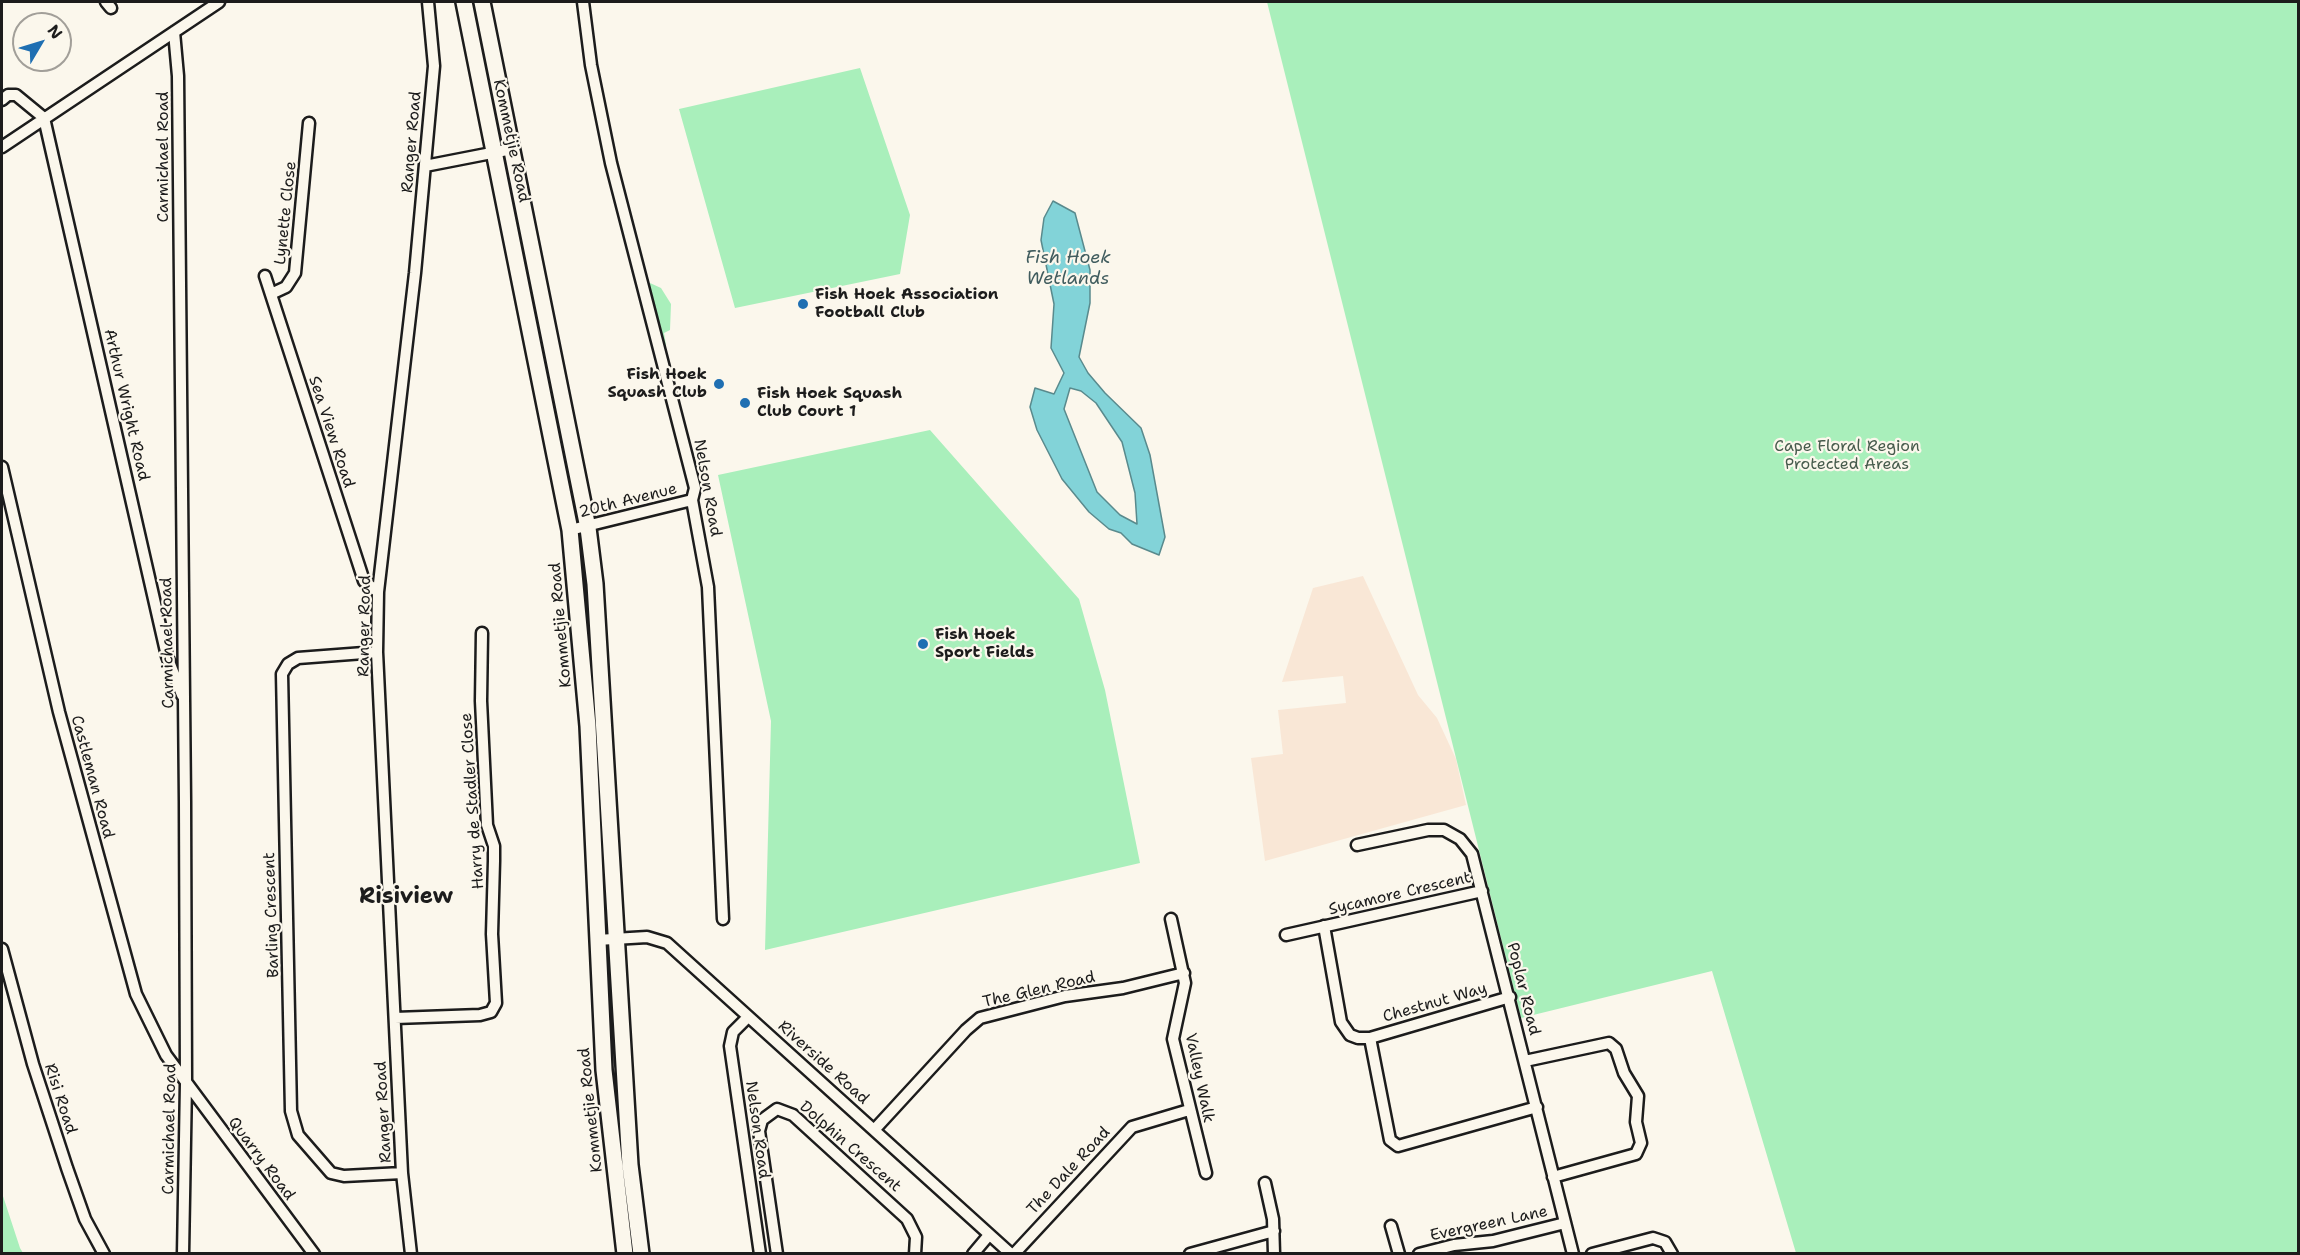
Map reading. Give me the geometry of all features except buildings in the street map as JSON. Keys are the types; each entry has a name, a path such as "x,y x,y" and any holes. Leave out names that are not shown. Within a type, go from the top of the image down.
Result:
{"main road":[{"name":"Kommetjie Road","path":"464,2 570,530 588,726 604,1070 625,1254"},
{"name":"Kommetjie Road","path":"482,2 588,528 595,584 630,1165 641,1254"}],"street":[{"path":"2,147 219,2"},
{"name":"Ranger Road","path":"411,1254 402,1173 377,652 378,592 434,66 428,2"},
{"name":"Nelson Road","path":"583,2 591,65 611,163 695,488 692,500 708,587 723,919"},
{"name":"Carmichael Road","path":"174,32 178,76 181,601 184,698 186,1083 183,1254"},
{"path":"2,100 8,95 16,95 44,118"},
{"name":"Arthur Wright Road","path":"44,118 167,656 184,698"},
{"name":"Lynette Close","path":"271,294 286,287 295,273 309,123"},
{"path":"425,166 512,149"},
{"name":"Sea View Road","path":"265,276 364,581 378,592"},
{"name":"Castleman Road","path":"2,467 59,712 136,994 160,1045 186,1083"},
{"name":"20th Avenue","path":"570,530 588,528 692,500"},
{"name":"Harry de Stadler Close","path":"395,1018 480,1015 491,1012 496,1003 492,934 495,861 494,846 487,825 481,701 482,633"},
{"name":"Barling Crescent","path":"377,652 298,658 288,664 282,674 291,1111 298,1135 331,1173 339,1176 402,1173"},
{"name":"Poplar Road","path":"1358,845 1428,830 1444,830 1460,839 1472,854 1510,997 1573,1254"},
{"name":"Sycamore Crescent","path":"1286,935 1482,891"},
{"name":"Valley Walk","path":"1171,919 1184,973 1185,991 1173,1039 1206,1173"},
{"name":"Sycamore Crescent","path":"1324,926 1341,1022 1350,1035 1370,1038"},
{"name":"Riverside Road","path":"597,939 647,937 667,943 1012,1254"},
{"name":"Risi Road","path":"2,949 20,1022 48,1112 85,1219 104,1254"},
{"name":"The Glen Road","path":"875,1129 966,1030 980,1018 1065,996 1123,988 1184,973"},
{"name":"Chestnut Way","path":"1370,1038 1510,997"},
{"name":"Nelson Road","path":"748,1017 733,1032 730,1046 760,1254"},
{"path":"1370,1038 1390,1140 1398,1146 1537,1107"},
{"path":"1525,1061 1609,1043 1616,1049 1624,1073 1638,1096 1636,1122 1641,1143 1636,1154 1553,1177"},
{"name":"Quarry Road","path":"186,1083 310,1252"},
{"name":"Dolphin Crescent","path":"777,1254 759,1131 762,1120 777,1109 794,1115 908,1219 916,1237 915,1254"},
{"name":"The Dale Road","path":"1012,1254 1132,1127 1189,1110"},
{"path":"1265,1183 1274,1232 1274,1254"},
{"name":"Evergreen Lane","path":"1419,1254 1454,1245 1493,1241 1564,1223"},
{"path":"1391,1226 1399,1254"},
{"path":"1190,1254 1274,1232"},
{"path":"973,1254 989,1235"},
{"path":"1592,1254 1653,1238 1665,1242 1672,1254"}],"shaded area":[{"path":"1363,576 1418,695 1437,718 1456,759 1466,805 1265,861 1251,758 1283,754 1278,710 1346,703 1343,676 1282,682 1313,588"}],"green space":[{"name":"Cape Floral Region Protected Areas","path":"1267,2 2298,2 2298,1253 1796,1253 1712,971 1521,1018"},
{"path":"860,68 910,215 900,274 735,308 679,109"},
{"path":"650,283 661,288 671,304 670,330 664,333 666,345 663,347 647,286"},
{"name":"Fish Hoek Sport Fields","path":"930,430 1079,599 1105,690 1140,863 765,950 771,721 718,475"},
{"path":"2,1193 20,1248 23,1253 2,1253"}],"water":[{"name":"Fish Hoek Wetlands","path":"1053,201 1075,213 1090,270 1090,303 1079,357 1088,373 1105,393 1141,428 1150,455 1165,537 1159,555 1132,544 1121,533 1109,529 1089,512 1062,479 1037,430 1030,407 1035,388 1054,394 1064,373 1051,348 1054,304 1041,240 1044,218","holes":["1070,388 1081,391 1096,403 1122,442 1135,493 1137,524 1120,515 1097,492 1064,409"]}],"place":[{"name":"Fish Hoek Association Football Club","path":"803,304"},
{"name":"Fish Hoek Squash Club","path":"719,384"},
{"name":"Fish Hoek Squash Club Court 1","path":"745,403"},
{"name":"Fish Hoek Sport Fields","path":"923,644"}],"district":[{"name":"Risiview","path":"406,897"}]}
